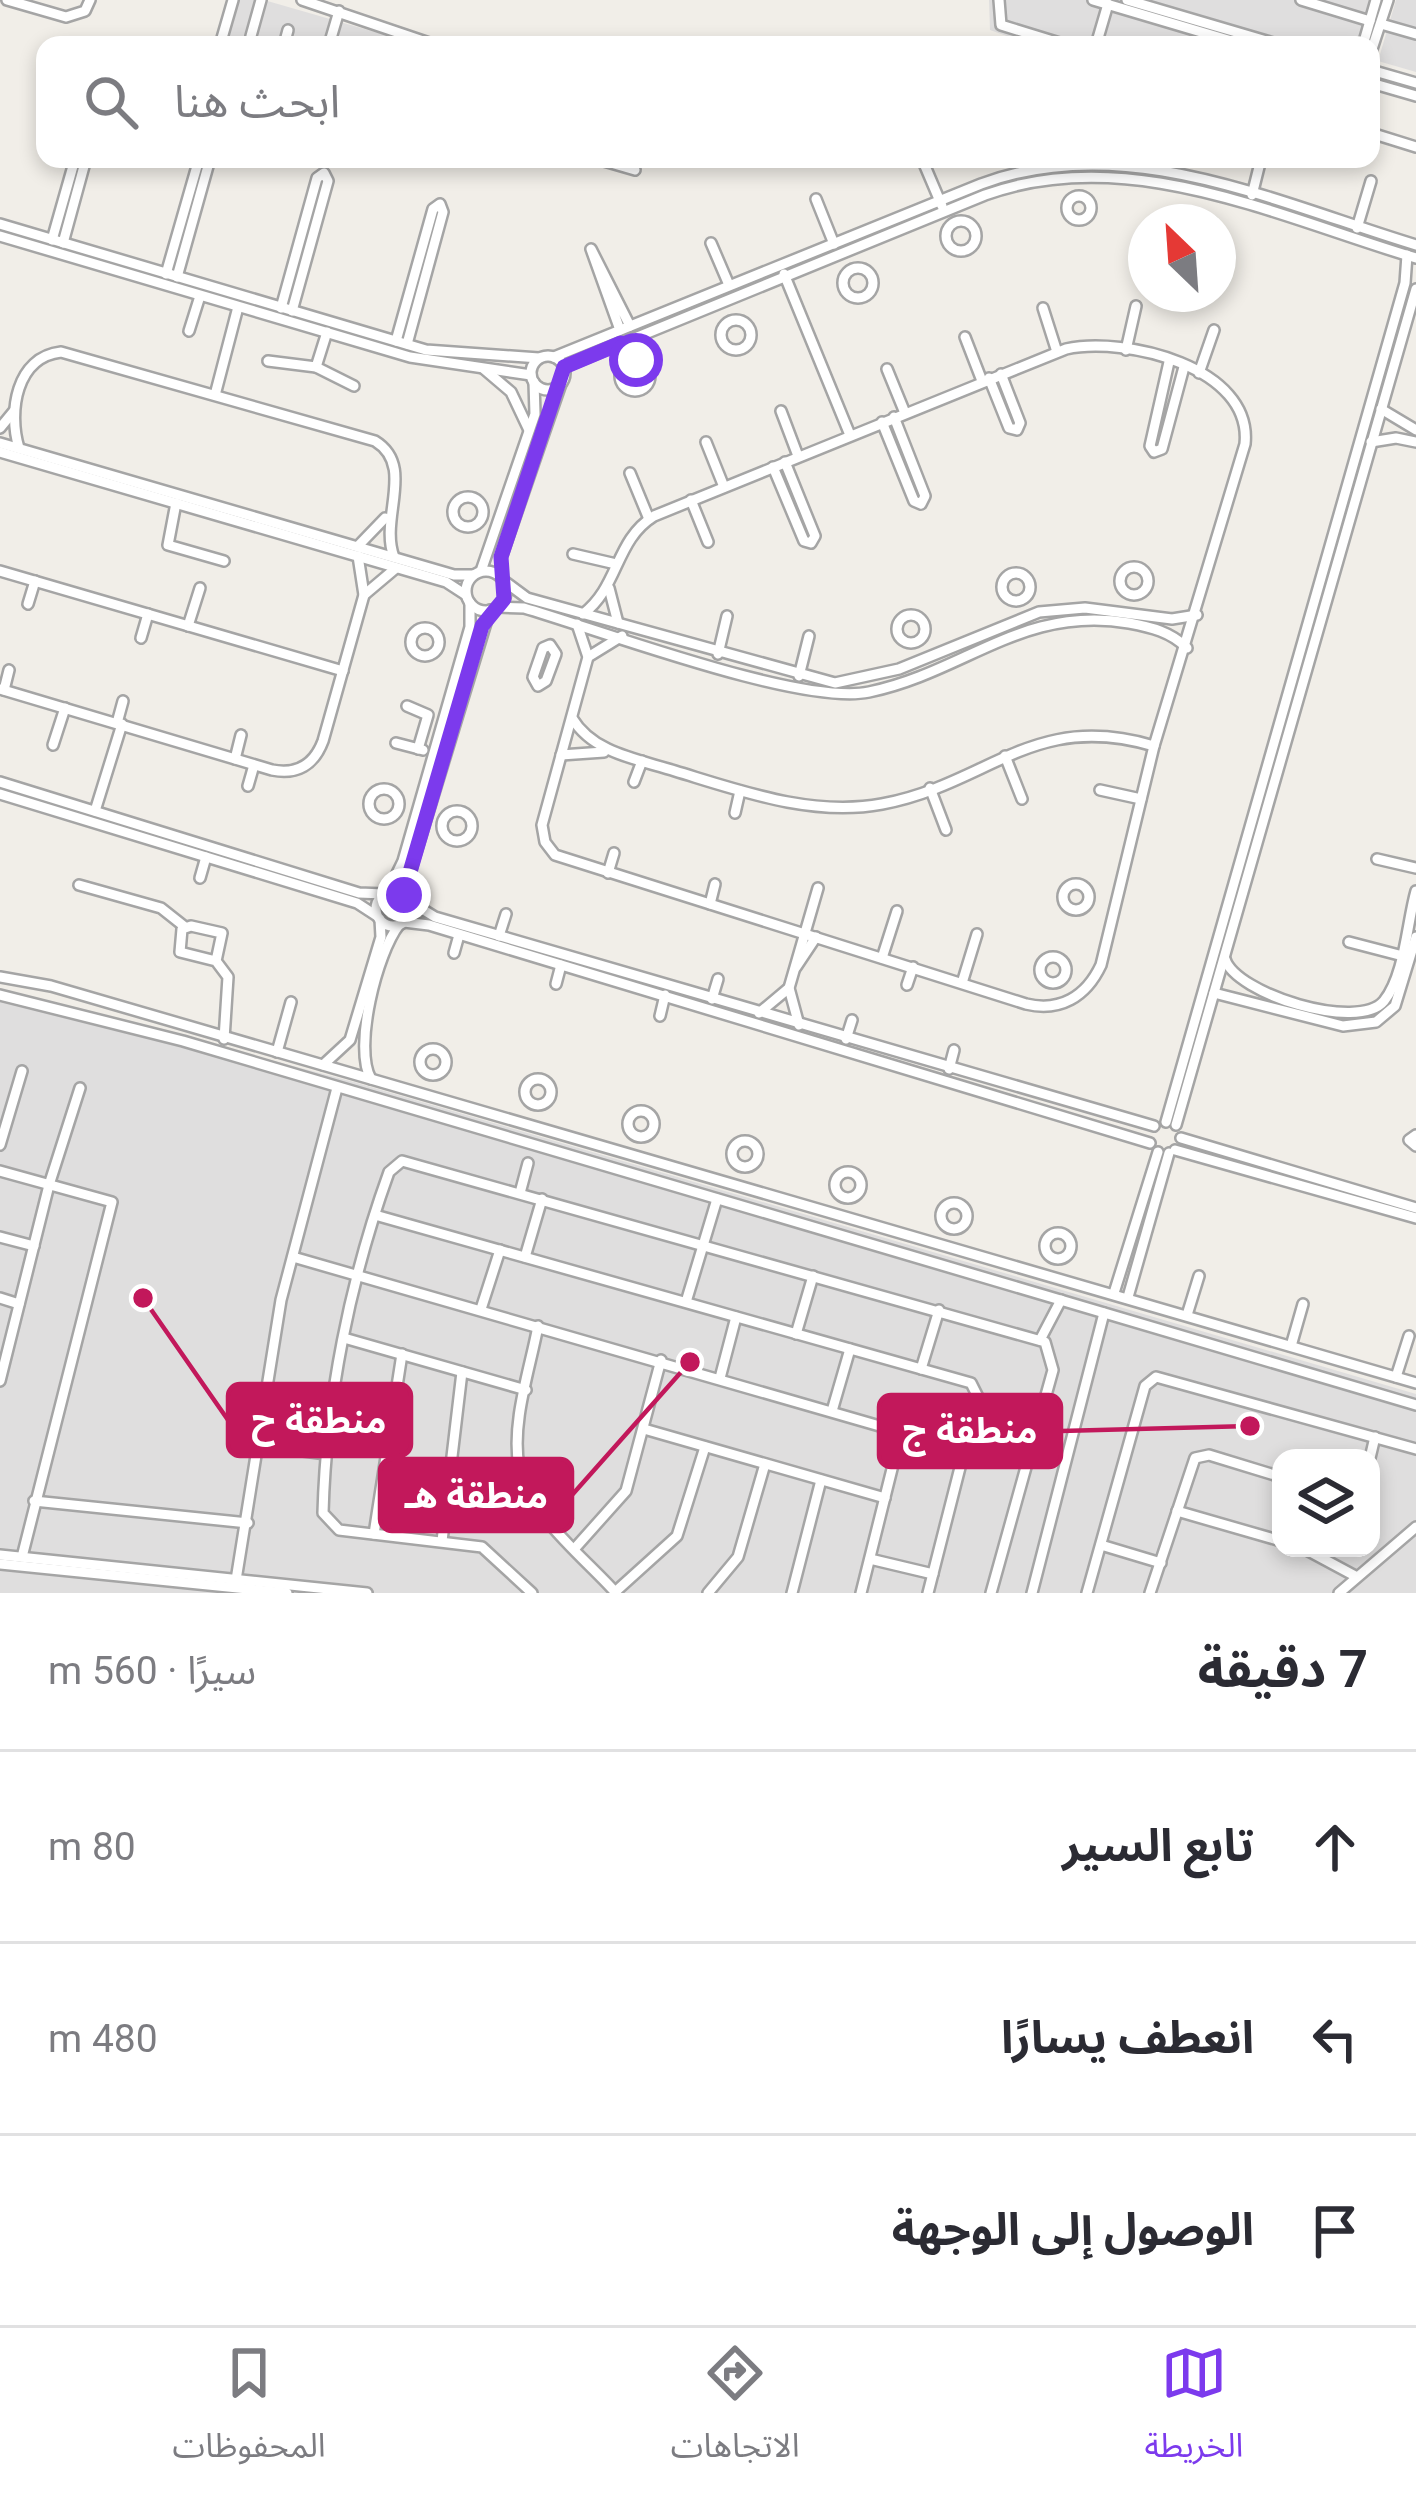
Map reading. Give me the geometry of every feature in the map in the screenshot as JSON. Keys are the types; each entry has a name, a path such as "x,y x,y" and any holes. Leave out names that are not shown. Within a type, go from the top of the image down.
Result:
{"street":[{"path":"7,0 72,17 85,11 90,0"},
{"path":"223,36 233,0"},
{"path":"251,36 261,0"},
{"path":"302,0 410,36"},
{"path":"333,36 350,0"},
{"path":"1000,0 1001,26 1035,36"},
{"path":"1093,0 1216,36"},
{"path":"1127,0 1249,36"},
{"path":"1300,0 1416,34"},
{"path":"1373,36 1376,0"},
{"path":"1368,36 1388,0"},
{"path":"1099,36 1108,2"},
{"path":"286,36 288,30"},
{"path":"1380,73 1416,83"},
{"path":"1380,86 1416,96"},
{"path":"1380,136 1416,147"},
{"path":"76,168 76,177"},
{"path":"58,242 81,168"},
{"path":"199,168 199,179"},
{"path":"171,276 205,168"},
{"path":"627,168 634,170"},
{"path":"926,168 956,222"},
{"path":"564,367 1034,168"},
{"path":"1164,168 1252,195 1294,215 1411,256 1381,409 1226,959 1165,1124"},
{"path":"1252,195 1259,168"},
{"path":"1078,174 1079,196"},
{"path":"0,224 200,296 327,332 452,355 539,358 554,357 834,244 1016,184 1078,174 1131,176 1416,245"},
{"path":"1358,228 1371,181"},
{"path":"1209,204 1210,196"},
{"path":"816,199 834,244"},
{"path":"287,309 315,209"},
{"path":"0,236 171,276 532,379 547,390 561,384"},
{"path":"393,343 431,239"},
{"path":"711,243 729,285"},
{"path":"845,251 853,268"},
{"path":"601,271 625,328"},
{"path":"784,274 850,435"},
{"path":"1128,1297 1128,1274 1163,1150 1165,1124 1390,356 1416,289"},
{"path":"189,331 200,296"},
{"path":"722,299 731,321"},
{"path":"215,395 238,307"},
{"path":"1043,308 1057,352"},
{"path":"1126,350 1135,312"},
{"path":"1199,373 1214,330"},
{"path":"316,368 327,332"},
{"path":"965,337 1020,423 1017,430 1009,428 991,378"},
{"path":"621,343 629,362"},
{"path":"0,452 19,453 445,577 477,573 502,579 525,603 558,618 580,619 609,588 631,535 649,519 1057,352 1087,346 1126,350 1199,373 1233,398 1246,435 1197,615 1154,746 1096,976 1074,998 1036,1006 560,858 545,842 542,825 588,657 580,619"},
{"path":"0,428 14,411 27,370 55,352 381,443 396,468 388,513 396,562"},
{"path":"554,357 564,367"},
{"path":"323,1065 350,1040 381,937 376,904 400,870 421,814 467,658 468,599 501,521 530,432 536,406 532,379 539,358"},
{"path":"268,361 316,368 354,386"},
{"path":"1169,362 1150,446 1154,452 1162,449 1184,368"},
{"path":"371,1079 362,1041 389,940 401,924 408,899 434,753 467,658 506,595 501,557 564,367"},
{"path":"484,369 511,392 530,432"},
{"path":"882,422 914,501 921,504 925,496 887,369"},
{"path":"1381,409 1416,430"},
{"path":"14,411 19,453"},
{"path":"781,411 798,457"},
{"path":"1371,442 1396,438 1416,442"},
{"path":"0,442 19,453"},
{"path":"706,442 724,487"},
{"path":"2,467 19,453"},
{"path":"47,461 176,503 358,551"},
{"path":"773,467 805,542 811,544 815,536 785,462"},
{"path":"630,473 649,519"},
{"path":"905,479 917,475"},
{"path":"692,500 707,542"},
{"path":"176,503 168,544 224,561"},
{"path":"9,670 2,689 254,765 292,772 314,759 364,595 358,551 388,513"},
{"path":"794,518 806,513"},
{"path":"482,516 501,521"},
{"path":"573,554 616,564"},
{"path":"364,595 396,562"},
{"path":"0,571 343,670"},
{"path":"445,577 468,599 494,609 525,603 799,676 857,682 1024,616 1060,609 1127,611 1172,619 1197,615"},
{"path":"28,604 35,581"},
{"path":"188,626 200,588"},
{"path":"609,588 621,630"},
{"path":"1127,611 1130,593"},
{"path":"1019,600 1024,616"},
{"path":"142,638 148,614"},
{"path":"718,654 727,616"},
{"path":"550,645 558,618"},
{"path":"621,630 788,686 842,695 880,689 1032,626 1085,619 1160,630 1187,648"},
{"path":"588,657 621,630"},
{"path":"799,676 809,636"},
{"path":"917,641 925,658"},
{"path":"953,645 958,658"},
{"path":"437,647 484,666"},
{"path":"95,812 123,701"},
{"path":"407,706 428,715 418,749"},
{"path":"53,745 65,708"},
{"path":"572,717 587,740 614,751 740,791 845,807 883,804 1005,756 1077,734 1154,746"},
{"path":"235,759 242,735"},
{"path":"396,743 434,753"},
{"path":"560,755 614,751"},
{"path":"1005,756 1022,799"},
{"path":"634,782 642,760"},
{"path":"248,786 254,765"},
{"path":"0,782 359,893 408,899 430,920 459,934 846,1039 1163,1150 1416,1208"},
{"path":"930,788 946,830"},
{"path":"1100,790 1141,799"},
{"path":"735,813 740,791"},
{"path":"0,794 357,902 378,918 401,924 430,920 499,936 605,967 665,995 908,1062 1165,1124 1181,1138 1416,1218"},
{"path":"398,808 443,822"},
{"path":"163,832 167,819"},
{"path":"277,867 281,853"},
{"path":"608,873 614,853"},
{"path":"200,878 206,857"},
{"path":"1377,859 1416,868"},
{"path":"710,904 715,884"},
{"path":"79,885 161,908 184,927 222,933 216,961"},
{"path":"799,1025 790,988 818,888"},
{"path":"1226,959 1234,977 1250,987 1353,1016 1384,1000 1416,891"},
{"path":"1089,901 1116,907"},
{"path":"882,958 897,911"},
{"path":"499,936 506,914"},
{"path":"184,927 177,945 180,952 216,961 228,977 224,1039"},
{"path":"454,953 459,934"},
{"path":"962,983 977,934"},
{"path":"796,967 816,937"},
{"path":"1214,993 1343,1026 1364,1026 1395,1006 1416,938"},
{"path":"1349,942 1400,955"},
{"path":"605,967 610,950"},
{"path":"556,985 561,965"},
{"path":"907,985 913,968"},
{"path":"0,977 51,986 1416,1383"},
{"path":"712,999 718,979"},
{"path":"1026,1019 1049,982"},
{"path":"759,1013 790,988"},
{"path":"0,994 47,1002 1416,1405"},
{"path":"660,1016 665,995"},
{"path":"277,1052 291,1002"},
{"path":"846,1039 852,1020"},
{"path":"949,1069 954,1050"},
{"path":"0,1144 22,1071"},
{"path":"424,1095 429,1074"},
{"path":"0,1381 49,1185 80,1088"},
{"path":"236,1580 293,1256 337,1088"},
{"path":"528,1125 535,1105"},
{"path":"1416,1135 1409,1140 1416,1146"},
{"path":"633,1155 638,1137"},
{"path":"1163,1150 1181,1138"},
{"path":"532,1593 491,1550 339,1530 326,1521 326,1454 344,1338 375,1215 392,1167 402,1161 1040,1340 1052,1350 1053,1370 991,1593"},
{"path":"520,1193 528,1163"},
{"path":"737,1185 742,1167"},
{"path":"0,1171 112,1202 22,1557"},
{"path":"840,1214 845,1197"},
{"path":"525,1257 542,1199"},
{"path":"686,1302 717,1199"},
{"path":"375,1215 974,1386 978,1397 974,1417 928,1593"},
{"path":"946,1245 951,1229"},
{"path":"0,1237 34,1246"},
{"path":"481,1310 500,1250"},
{"path":"293,1256 832,1411 890,1429 898,1438"},
{"path":"1051,1276 1055,1259"},
{"path":"1114,1293 1128,1274"},
{"path":"796,1334 813,1276"},
{"path":"1187,1315 1199,1276"},
{"path":"0,1298 19,1304"},
{"path":"1040,1340 1061,1300"},
{"path":"1291,1346 1303,1304"},
{"path":"921,1369 939,1310"},
{"path":"1032,1593 1103,1313"},
{"path":"720,1378 736,1317"},
{"path":"538,1326 518,1446 523,1480 615,1593 677,1536 705,1447"},
{"path":"1396,1377 1409,1336"},
{"path":"344,1338 526,1390"},
{"path":"832,1411 850,1349"},
{"path":"374,1534 402,1354"},
{"path":"576,1547 626,1490 661,1360"},
{"path":"442,1541 462,1372"},
{"path":"1087,1593 1145,1386 1156,1377 1416,1449"},
{"path":"861,1593 898,1438 933,1416 974,1417"},
{"path":"644,1429 885,1498"},
{"path":"1372,1449 1375,1437"},
{"path":"258,1444 326,1454"},
{"path":"1150,1593 1192,1462 1199,1455 1272,1475"},
{"path":"708,1593 739,1557 765,1464"},
{"path":"792,1593 821,1480"},
{"path":"34,1501 248,1523"},
{"path":"1177,1511 1272,1538"},
{"path":"1339,1593 1416,1527"},
{"path":"1101,1545 1161,1563"},
{"path":"0,1555 116,1576 287,1593"},
{"path":"1320,1557 1357,1577"},
{"path":"870,1559 933,1574"},
{"path":"0,1564 367,1593"},
{"path":"115,1593 116,1576"}],"shaded area":[{"path":"238,0 264,0 389,36 228,36"},
{"path":"989,0 1381,0 1370,36 1007,36 990,30"},
{"path":"1396,0 1416,0 1416,72 1380,62"},
{"path":"0,989 354,1082 1416,1394 1416,1593 0,1593"}],"place":[{"name":"منطقة ح","path":"143,1298"},
{"name":"منطقة هـ","path":"690,1362"},
{"name":"منطقة ج","path":"1250,1426"}],"route":[{"path":"404,895 407,898 410,872 482,626 490,610 504,599 501,557 551,406 565,378 564,367 621,343 629,362 636,360"}]}
